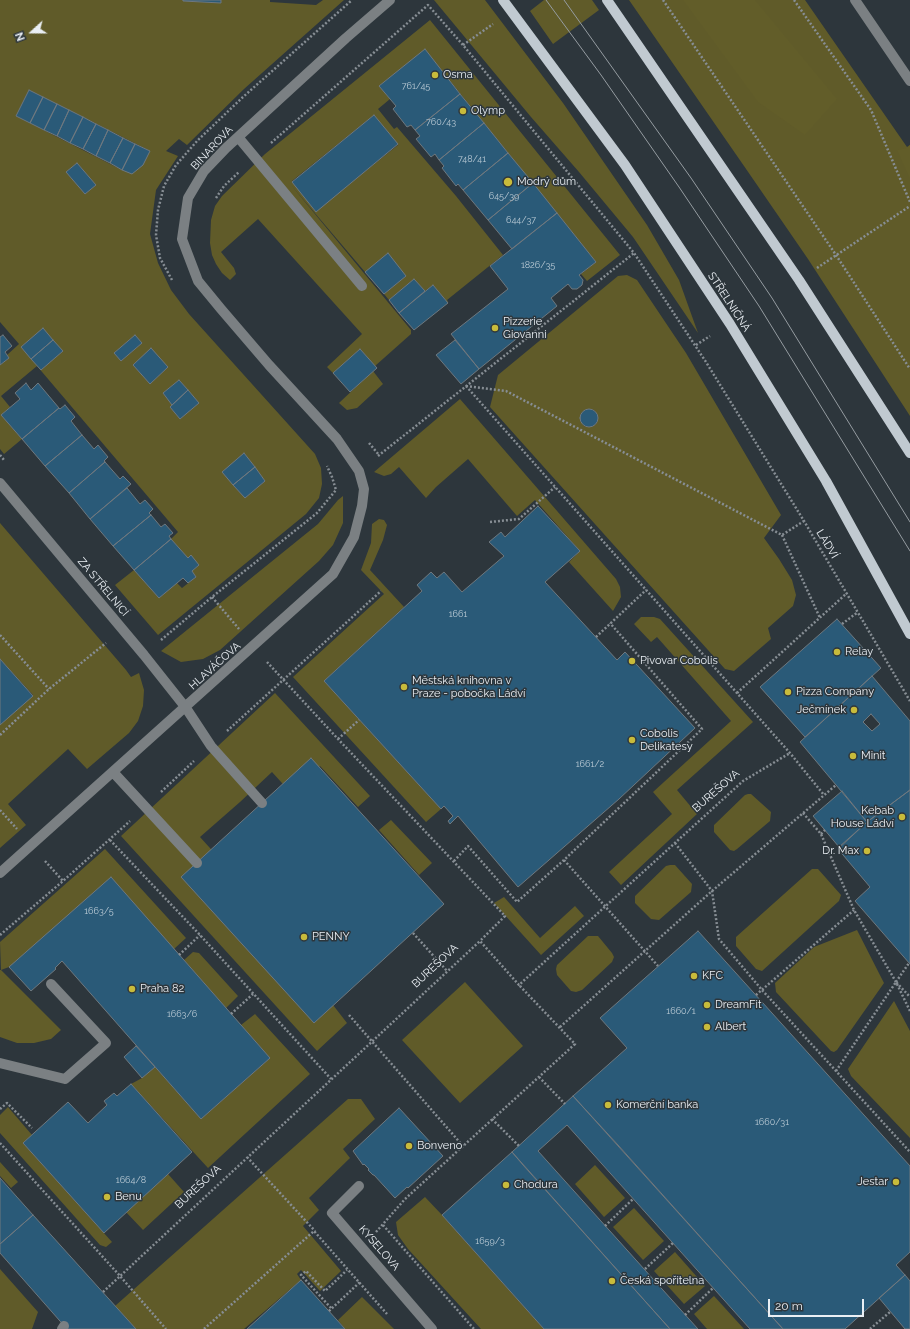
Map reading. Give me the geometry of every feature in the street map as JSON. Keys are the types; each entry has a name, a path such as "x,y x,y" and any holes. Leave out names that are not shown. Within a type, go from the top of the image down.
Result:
{"main road":[{"name":"STŘELNIČNÁ","path":"503,0 625,165 730,324 826,481 910,634"},
{"path":"607,0 799,280 910,452"}],"street":[{"name":"BINAROVA","path":"337,439 255,348 198,281 182,239 188,198 204,171 238,137 346,38 390,0"},
{"path":"855,0 910,81"},
{"path":"238,137 362,286"},
{"name":"HLAVÁČOVA","path":"0,873 186,708 333,574 354,537 362,506 364,489 359,471 337,439"},
{"name":"ZA STŘELNICÍ","path":"0,483 144,655 186,708 211,746 262,803"},
{"path":"113,772 197,863"},
{"path":"0,1063 65,1079 106,1043 51,984"},
{"path":"332,1213 359,1186"},
{"name":"KYSELOVA","path":"332,1213 432,1329"}],"path":[{"path":"173,282 160,258 156,235 158,210 164,186 176,164 232,107 352,0"},
{"path":"664,0 836,255 910,369"},
{"path":"794,0 871,110 910,202"},
{"name":"LÁDVÍ","path":"255,158 428,5 463,45 634,253 696,345 804,521 910,701"},
{"path":"463,45 497,21"},
{"path":"212,204 224,186 255,158"},
{"path":"815,270 910,206"},
{"path":"375,458 634,253"},
{"path":"696,345 710,336"},
{"path":"466,386 790,753 824,795"},
{"path":"466,386 506,391 782,535 820,618"},
{"path":"364,437 379,455"},
{"path":"144,655 212,597 317,514 336,490 332,477 325,464"},
{"path":"490,522 519,519 555,487"},
{"path":"782,535 804,521"},
{"path":"596,637 646,590"},
{"path":"0,935 110,840 145,806 381,591"},
{"path":"737,693 847,594"},
{"path":"212,597 241,632"},
{"path":"842,624 858,612"},
{"path":"264,658 338,739 454,861 468,846 517,902 564,860 702,729 610,623"},
{"path":"0,635 49,689"},
{"path":"0,735 49,689 106,643 110,648"},
{"path":"338,739 359,720"},
{"name":"BUREŠOVA","path":"519,985 743,781 790,753"},
{"path":"560,1027 712,891 836,784"},
{"path":"0,810 63,881"},
{"path":"803,813 820,834 854,910 896,982 910,1011"},
{"path":"820,834 825,830"},
{"path":"110,840 200,935 331,1079"},
{"path":"675,843 712,891 719,939 762,990 910,1152"},
{"path":"564,860 658,966"},
{"name":"BUREŠOVA","path":"103,1292 505,916 454,861"},
{"path":"756,995 854,910"},
{"path":"412,933 447,971"},
{"path":"179,955 200,935"},
{"path":"361,1246 383,1225 405,1199 575,1044 480,941"},
{"path":"836,1071 910,963"},
{"path":"896,982 910,997"},
{"path":"231,1014 253,994"},
{"path":"349,1015 463,1146"},
{"path":"539,1077 564,1104"},
{"path":"0,1109 7,1102 32,1128"},
{"path":"492,1119 519,1146"},
{"path":"0,1143 166,1329"},
{"path":"247,1157 390,1318"},
{"path":"606,1226 633,1199"},
{"path":"204,1329 314,1231 332,1213"},
{"path":"383,1225 474,1329"},
{"path":"645,1270 673,1243"},
{"path":"347,1270 325,1291 306,1270 301,1275 330,1310 362,1280"},
{"path":"685,1315 713,1288"},
{"path":"870,1329 890,1312"}],"shaded area":[{"path":"0,0 270,0 270,2 316,5 323,0 344,0 244,89 187,145 179,139 166,151 178,156 156,190 150,234 158,263 171,290 189,314 315,454 321,468 322,484 319,498 306,514 158,635 115,585 134,570 159,598 177,583 182,588 196,577 192,571 199,565 188,558 171,539 178,532 37,366 1,396 10,407 1,415 22,439 4,454 0,449 0,365 9,358 7,355 19,344 0,322","holes":["29,90 150,151 122,170 16,116","77,163 96,185 85,194 66,172","43,329 62,351 41,370 21,347","135,335 142,343 121,361 114,353","151,349 168,367 150,384 133,365","179,380 199,403 180,419 170,407 172,405 163,393","244,453 265,481 245,498 233,485"]},
{"path":"434,0 485,0 563,103 647,225 679,280 698,333 633,237"},
{"path":"544,0 592,0 599,10 553,44 530,11"},
{"path":"629,0 805,0 907,147 910,145 910,416 808,259"},
{"path":"683,0 755,0 837,99 805,135 758,102"},
{"path":"430,20 620,255 587,281 581,274 596,262 425,50 379,86 390,99 378,109 394,129 397,127 456,196 503,255 447,300 448,303 433,285 425,291 414,279 389,300 384,294 406,276 365,272 291,185 411,330 411,334 375,366 360,349 333,373 327,367 362,334 258,219 221,252 234,268 236,274 230,280 222,273 212,255 210,243 211,220 215,206 222,196 265,154","holes":["374,115 398,145 315,211 292,181"]},
{"path":"910,145 910,179 897,150 907,148"},
{"path":"627,275 637,280 686,353 781,515 764,538 792,580 796,595 793,606 768,628 771,639 734,671 725,669 490,407 498,375 618,276","holes":["587,409 594,410 598,416 596,424 589,427 584,426 580,420 581,413"]},
{"path":"373,371 383,384 357,408 347,410 339,403"},
{"path":"460,399 616,579 620,587 621,597 613,611 569,562 580,551 535,500 517,516 468,459 436,487 426,498 399,467 391,474 384,476 374,472"},
{"path":"343,496 343,523 333,545 319,561 220,650 203,659 181,662 161,651 318,524"},
{"path":"379,519 384,520 387,525 383,540 370,570 404,607 324,681 441,809 426,822 293,677 384,594 361,570 371,543 372,524"},
{"path":"0,523 131,677 139,673 144,690 143,706 138,721 129,733 87,769 68,749 8,804 26,825 0,848 0,725 33,695 0,659"},
{"path":"641,617 654,617 660,619 753,722 677,790 697,814 621,885 609,872 672,814 653,792 731,721 657,637 651,642 634,624"},
{"path":"275,693 370,796 358,807 320,766 291,793 272,772 200,837 219,858 347,1023 317,1051 121,836"},
{"path":"751,794 771,812 770,821 737,849 734,851 730,850 714,832 714,825 745,795"},
{"path":"391,820 432,863 419,875 379,830"},
{"path":"105,849 186,938 174,949 9,967 1,970 0,942"},
{"path":"675,865 692,884 691,892 659,920 651,919 635,903 635,896 666,866"},
{"path":"812,869 818,869 841,895 839,901 762,971 756,969 736,946 736,937"},
{"path":"504,897 540,938 575,906 584,916 541,955 494,903"},
{"path":"857,930 884,983 837,1050 834,1052 831,1051 776,992 775,983 814,947"},
{"path":"588,936 598,936 614,957 612,962 582,990 576,992 571,991 557,975 557,965"},
{"path":"193,952 199,953 238,996 226,1008 184,960"},
{"path":"0,970 61,1030 51,1039 34,1043 17,1043 0,1037"},
{"path":"465,982 523,1046 460,1103 402,1040"},
{"path":"894,1001 910,1031 910,1138 851,1076 848,1069"},
{"path":"255,1014 310,1074 208,1168 131,1084 142,1078 155,1067 201,1119 270,1058 241,1025"},
{"path":"348,1099 361,1099 375,1119 343,1149 350,1158 309,1198 319,1210 303,1226 341,1271 320,1291 301,1270 297,1274 301,1280 244,1329 136,1329 115,1306"},
{"path":"8,1107 32,1135 23,1143 112,1242 106,1247 100,1245 0,1133 0,1115"},
{"path":"0,1162 18,1182 11,1188 0,1176"},
{"path":"595,1165 625,1198 604,1217 575,1184"},
{"path":"168,1174 184,1192 143,1230 126,1212"},
{"path":"425,1197 544,1329 481,1329 408,1249 398,1235 396,1222"},
{"path":"634,1208 664,1241 643,1260 613,1227"},
{"path":"675,1252 705,1286 684,1304 654,1271"},
{"path":"0,1269 38,1312 32,1329 0,1329"},
{"path":"714,1296 744,1329 707,1329 694,1314"},
{"path":"362,1297 394,1329 345,1329 338,1320"}],"building":[{"path":"221,0 221,3 183,1"},
{"path":"425,49 460,94 415,130 411,125 407,127 393,109 396,106 379,86"},
{"path":"29,90 43,97 30,123 16,116"},
{"path":"460,94 484,123 439,160 435,154 431,157 416,139 420,136 415,130"},
{"path":"43,97 57,104 44,130 30,123"},
{"path":"57,104 69,110 57,136 44,130"},
{"path":"69,110 83,117 70,143 57,136"},
{"path":"374,115 398,144 316,212 292,182"},
{"path":"83,117 96,124 83,149 70,143"},
{"path":"484,123 508,153 463,190 458,184 456,186 442,168 444,166 439,160"},
{"path":"96,124 108,130 96,156 83,149"},
{"path":"108,130 123,138 110,163 96,156"},
{"path":"123,138 135,144 122,170 110,163"},
{"path":"135,144 150,151 143,165 132,174 122,170"},
{"path":"508,153 533,183 488,220 463,190"},
{"path":"77,163 96,185 85,194 66,172"},
{"path":"533,183 557,213 512,249 488,220"},
{"path":"557,213 596,262 579,275 583,280 582,285 577,289 572,289 568,284 551,298 557,306 479,369 451,334 508,289 490,266"},
{"path":"388,253 406,276 384,294 365,272"},
{"path":"414,279 425,291 399,313 389,300"},
{"path":"433,285 448,303 414,330 399,313"},
{"path":"43,328 53,340 31,359 21,347"},
{"path":"3,335 12,346 5,352 9,358 0,365 0,337"},
{"path":"135,335 142,343 121,361 114,353"},
{"path":"53,340 63,351 41,370 31,359"},
{"path":"455,340 479,369 461,384 436,355"},
{"path":"151,348 168,367 150,384 133,365"},
{"path":"360,349 377,368 350,392 333,373"},
{"path":"179,380 188,390 172,405 163,393"},
{"path":"26,383 31,390 38,383 59,408 22,439 1,415 20,399 15,393"},
{"path":"188,390 199,403 180,419 170,407"},
{"path":"65,405 75,417 71,421 82,435 45,466 22,439 59,408 60,409"},
{"path":"589,409 595,412 598,418 595,424 589,427 583,424 580,418 583,412"},
{"path":"82,435 94,449 98,445 108,457 104,461 105,462 69,493 45,466"},
{"path":"244,453 255,467 233,485 222,472"},
{"path":"105,462 120,479 123,476 131,484 90,519 69,493"},
{"path":"255,467 265,481 245,498 233,485"},
{"path":"127,488 140,504 145,500 153,509 149,513 151,515 113,546 90,519"},
{"path":"538,506 580,551 545,582 617,660 625,652 695,728 619,799 518,887 458,816 450,824 448,821 453,816 444,806 441,809 324,681 422,591 417,585 431,572 437,578 444,572 462,592 504,556 489,542 501,532 505,537"},
{"path":"151,515 161,527 165,524 173,533 169,536 171,539 134,570 113,546"},
{"path":"171,539 188,558 191,555 199,565 192,571 196,577 188,583 183,578 159,598 134,570"},
{"path":"837,619 881,668 805,737 760,687"},
{"path":"0,659 33,696 0,725"},
{"path":"872,676 910,721 910,790 867,822 800,742"},
{"path":"871,714 880,724 872,731 863,722"},
{"path":"311,758 444,904 314,1023 181,877"},
{"path":"910,790 910,964 855,901 870,887 838,849 867,822"},
{"path":"842,791 867,822 839,847 813,816"},
{"path":"111,877 270,1058 201,1119 62,961 55,968 56,969 31,991 9,967"},
{"path":"698,931 910,1166 910,1252 896,1265 905,1275 845,1329 783,1329 573,1096 627,1048 600,1018"},
{"path":"136,1046 155,1067 142,1078 124,1057"},
{"path":"131,1084 192,1152 104,1233 23,1143 68,1102 88,1123 107,1105 104,1101 114,1093 117,1096"},
{"path":"573,1096 783,1329 750,1329 567,1125 538,1151 698,1329 670,1329 512,1152"},
{"path":"399,1108 443,1156 395,1198 368,1170 369,1169 364,1164 363,1165 353,1151"},
{"path":"512,1152 670,1329 544,1329 442,1215"},
{"path":"0,1178 33,1215 0,1244"},
{"path":"33,1215 136,1329 67,1329 0,1253 0,1244"},
{"path":"905,1275 910,1281 910,1329 905,1329 879,1298"},
{"path":"301,1280 345,1329 247,1329 290,1290"}],"tram line":[{"path":"546,0 601,75 679,187 759,306 910,551"},
{"path":"564,0 691,178 772,298 910,522"}],"place":[{"name":"Osma","path":"435,75"},
{"name":"Olymp","path":"463,111"},
{"name":"Modrý dům","path":"508,182"},
{"name":"Pizzerie Giovanni","path":"495,328"},
{"name":"Relay","path":"837,652"},
{"name":"Pivovar Cobolis","path":"632,661"},
{"name":"Městská knihovna v Praze - pobočka Ládví","path":"404,687"},
{"name":"Pizza Company","path":"788,692"},
{"name":"Ječmínek","path":"854,710"},
{"name":"Cobolis Delikatesy","path":"632,740"},
{"name":"Minit","path":"853,756"},
{"name":"Kebab House Ládví","path":"902,817"},
{"name":"Dr. Max","path":"867,851"},
{"name":"PENNY","path":"304,937"},
{"name":"KFC","path":"694,976"},
{"name":"Praha 82","path":"132,989"},
{"name":"DreamFit","path":"707,1005"},
{"name":"Albert","path":"707,1027"},
{"name":"Komerční banka","path":"608,1105"},
{"name":"Bonveno","path":"409,1146"},
{"name":"Jestar","path":"896,1182"},
{"name":"Chodura","path":"506,1185"},
{"name":"Benu","path":"107,1197"},
{"name":"Česká spořitelna","path":"612,1281"}]}
